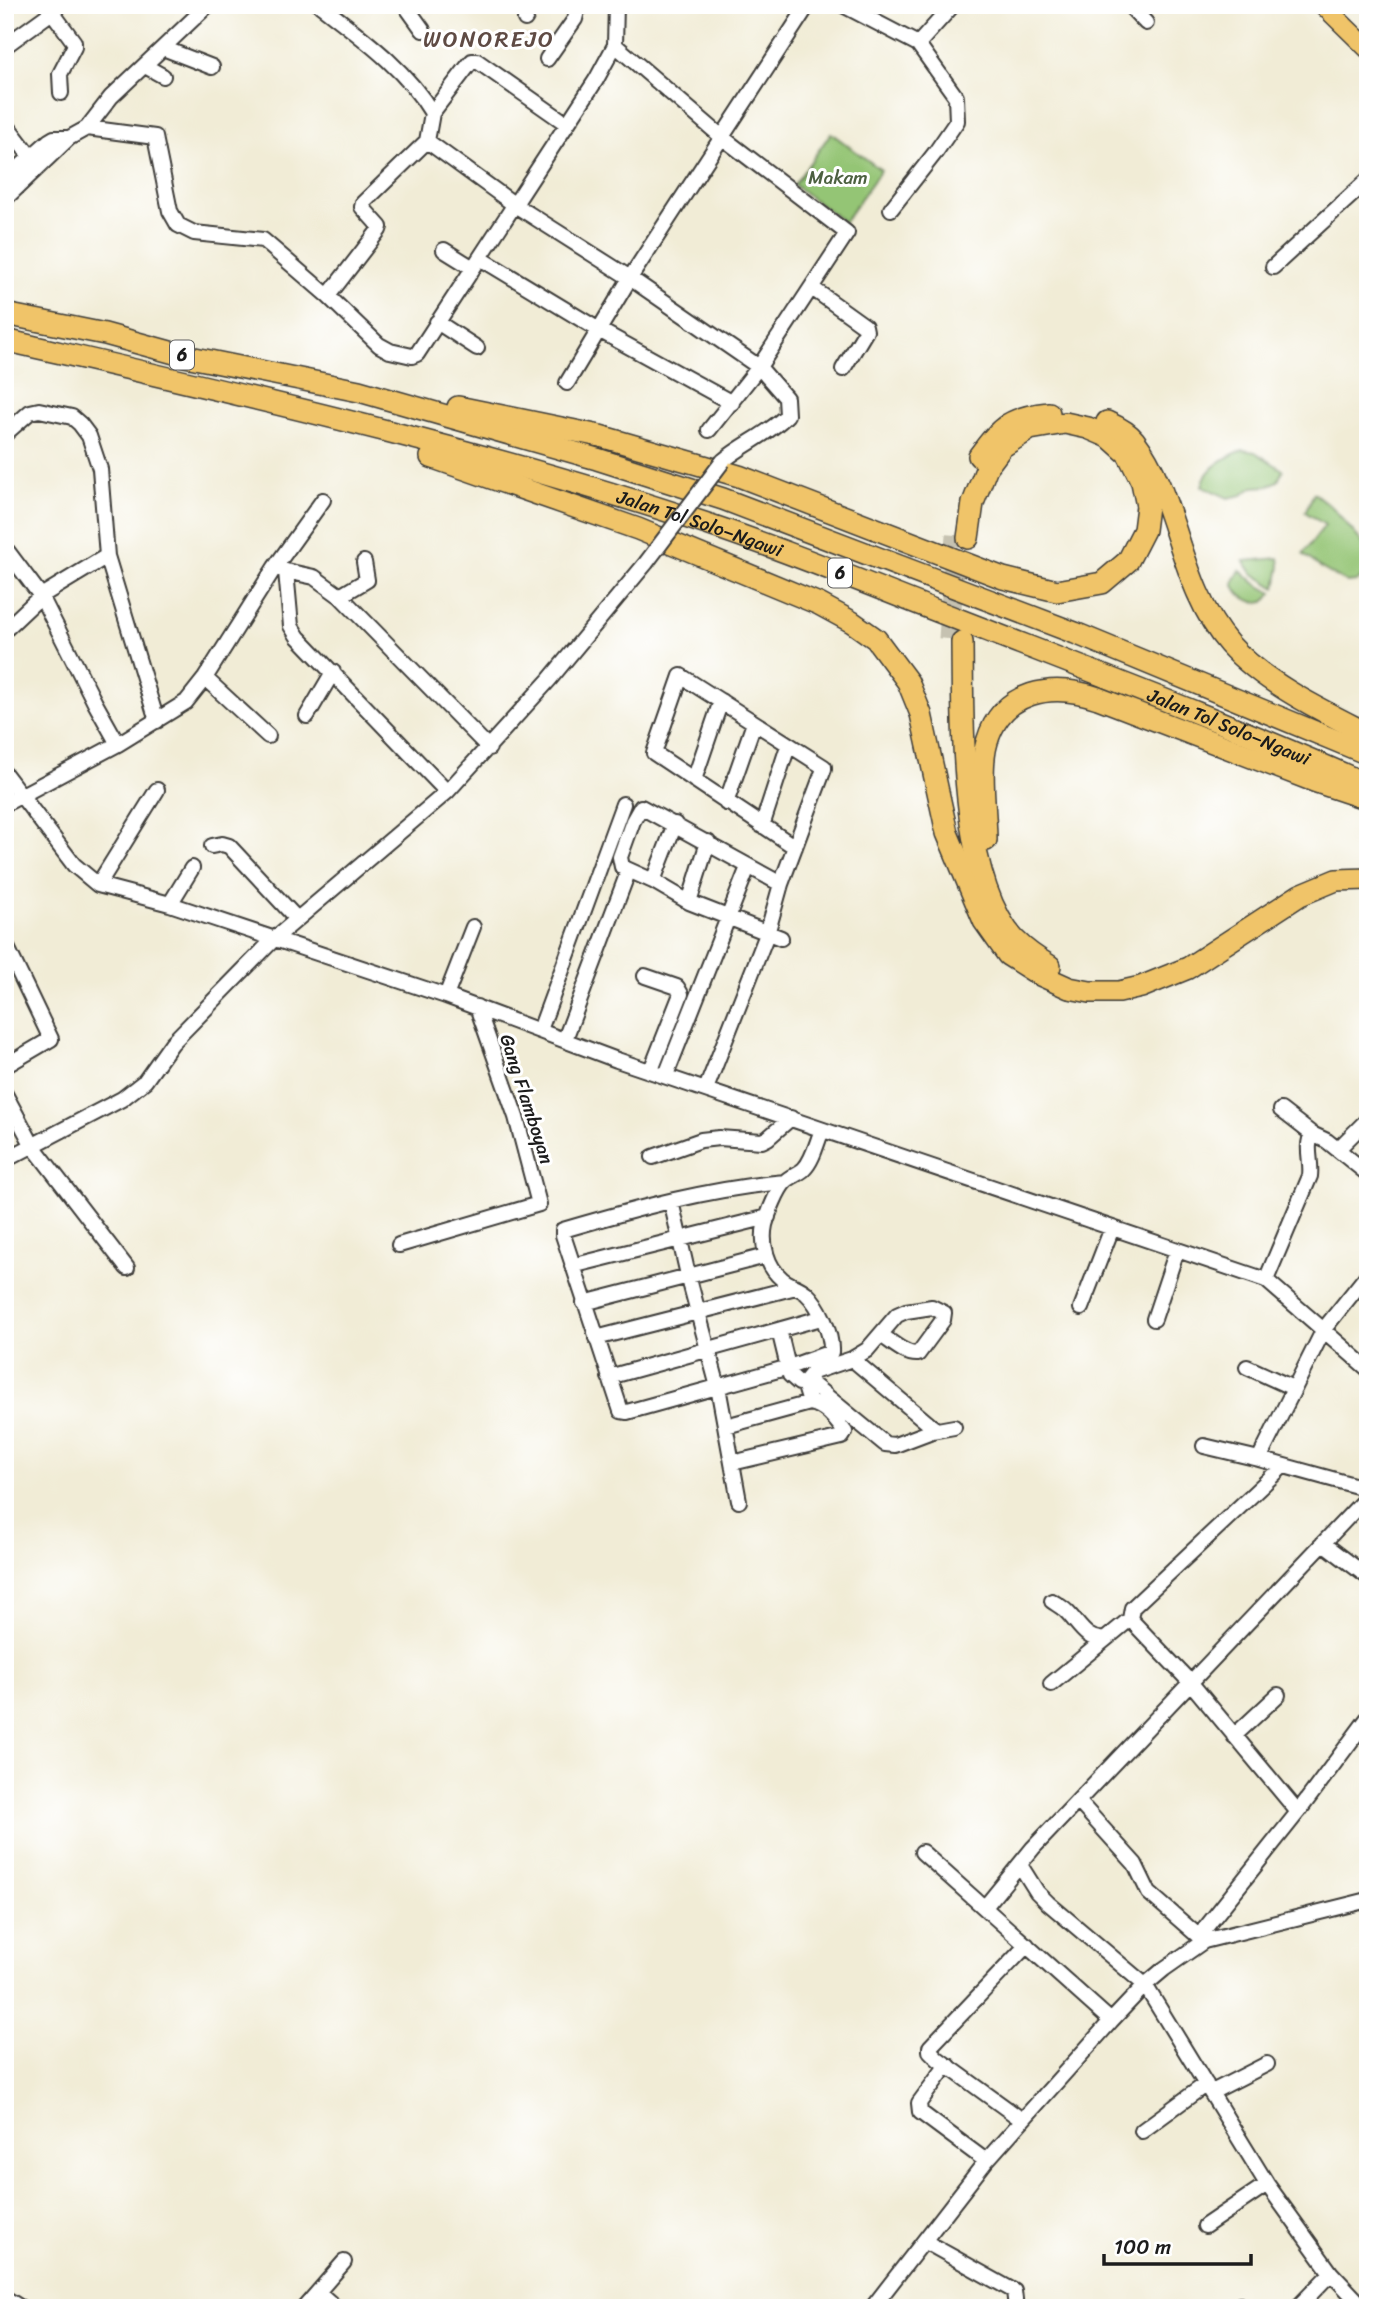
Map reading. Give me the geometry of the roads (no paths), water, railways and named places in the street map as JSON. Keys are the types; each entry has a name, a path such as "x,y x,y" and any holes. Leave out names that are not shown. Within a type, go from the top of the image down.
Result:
{"highway":[{"name":"Jalan Tol Solo–Ngawi","path":"5,314 105,334 185,356 359,391 597,459 723,499 1075,633 1368,754"},
{"name":"Jalan Tol Solo–Ngawi","path":"5,340 295,408 570,482 712,526 1060,659 1368,785"},
{"path":"359,391 409,397 600,436 727,472 1003,578 1057,592 1102,583 1128,561 1144,530 1147,506 1142,482 1128,454 1110,438 1088,428 1065,423 1030,429 1002,447 986,467 962,536 963,489 975,460 997,431 1023,416 1067,411 1097,417 1132,438 1153,471 1203,605 1228,643 1276,684 1368,734"},
{"path":"295,408 638,529 819,604 876,639 908,682 921,714 947,833 984,921 1009,955 1038,974 1069,988 1090,992 1119,992 1141,987 1188,968 1300,895 1336,880 1368,879"},
{"path":"965,875 950,723 956,640 963,740 975,848 990,898 1015,940 1059,971 1107,981 1157,969 1186,957 1278,893 1312,876 1346,866 1368,866"},
{"path":"987,884 984,766 987,743 999,716 1017,700 1033,693 1059,689 1081,692 1368,799"}],"main road":[{"path":"1323,5 1368,49"}],"street":[{"path":"5,199 69,138 87,128 111,97 208,5"},
{"path":"320,5 375,48 410,83 432,113"},
{"path":"405,5 423,30"},
{"path":"547,59 575,19 577,11 573,5"},
{"path":"87,128 157,138 170,211 178,225 194,233 263,240 328,296 372,340 390,351 415,355 567,124 615,45 616,5"},
{"path":"568,383 630,278 808,5"},
{"path":"843,5 918,44 956,97 957,121 891,209"},
{"path":"918,44 953,5"},
{"path":"1129,5 1146,23"},
{"path":"5,46 50,9 75,47 60,74 61,93"},
{"path":"615,45 723,138 848,233 759,367 709,430"},
{"path":"163,48 212,67"},
{"path":"328,296 379,230 380,227 362,207 363,203 427,141 432,113 472,61 477,61 567,124"},
{"path":"145,66 163,76"},
{"path":"5,123 30,156"},
{"path":"5,180 52,139 69,138"},
{"path":"5,1160 122,1099 145,1081 172,1042 274,939 447,792 549,680 646,563 723,461 776,426 787,415 786,398 759,367 630,278 514,205 427,141"},
{"path":"1273,267 1368,180"},
{"path":"444,250 476,263 732,403"},
{"path":"812,288 865,326 864,337 843,369"},
{"path":"436,322 477,348"},
{"path":"5,434 32,411 68,416 80,424 89,436 100,469 107,556 157,721"},
{"path":"5,804 118,744 186,702 280,569 323,500"},
{"path":"5,548 41,596 94,703 118,744"},
{"path":"5,630 41,596 107,556"},
{"path":"340,596 367,580 364,562"},
{"path":"280,569 314,577 340,596 489,748"},
{"path":"280,569 291,626 298,637 447,792"},
{"path":"307,716 333,672"},
{"path":"706,1089 774,936 781,884 795,847 824,767 682,676 655,754 795,847"},
{"path":"205,678 268,736"},
{"path":"694,780 721,701"},
{"path":"726,803 754,723"},
{"path":"762,826 789,746"},
{"path":"5,774 74,865 98,885 170,904 446,996 617,1060 1266,1280 1368,1369"},
{"path":"98,885 158,790"},
{"path":"540,1030 623,804"},
{"path":"774,936 689,902 626,869 620,857 641,807 781,884"},
{"path":"653,881 675,824"},
{"path":"689,902 708,842"},
{"path":"212,846 229,846 297,919"},
{"path":"666,1075 748,867"},
{"path":"170,904 192,868"},
{"path":"565,1039 627,875"},
{"path":"446,996 473,927"},
{"path":"5,943 51,1040 5,1066"},
{"path":"645,976 677,987 681,994 651,1070"},
{"name":"Gang Flamboyan","path":"399,1245 539,1204 516,1117 477,1007"},
{"path":"5,1094 33,1146 127,1268"},
{"path":"1281,1110 1312,1134 1317,1134 1338,1149 1368,1174"},
{"path":"653,1157 701,1140 719,1138 762,1141 791,1118"},
{"path":"1338,1149 1368,1119"},
{"path":"785,1182 769,1214 764,1235 766,1256 784,1281 812,1299 828,1334 831,1352 789,1367 624,1412 618,1407 563,1230 671,1201 759,1184 785,1182 803,1170 822,1130"},
{"path":"1266,1280 1307,1187 1312,1165 1308,1144 1312,1134"},
{"path":"759,1184 769,1214"},
{"path":"671,1201 718,1387 739,1501"},
{"path":"572,1266 769,1214"},
{"path":"1081,1308 1112,1228"},
{"path":"1154,1319 1177,1250"},
{"path":"584,1303 766,1256"},
{"path":"1259,1459 1324,1329 1368,1273"},
{"path":"596,1338 796,1287"},
{"path":"609,1377 821,1318"},
{"path":"779,1330 790,1375 794,1380 805,1382 884,1444 895,1445 936,1430 954,1427"},
{"path":"805,1382 813,1372 852,1359 867,1350 881,1335"},
{"path":"852,1359 936,1430"},
{"path":"1247,1367 1293,1388"},
{"path":"805,1382 810,1403"},
{"path":"726,1426 810,1403 818,1405 834,1418 845,1432 842,1437 732,1463"},
{"path":"1203,1446 1368,1489"},
{"path":"1051,1684 1130,1619 1132,1608 1283,1466"},
{"path":"985,1907 1078,1801 1368,1496"},
{"path":"1323,1543 1368,1577"},
{"path":"1052,1601 1065,1610 1088,1636 1105,1639"},
{"path":"1130,1619 1190,1682 1298,1812"},
{"path":"1234,1736 1278,1695"},
{"path":"872,2308 986,2161 1022,2120 1145,1985 1201,1939 1368,1718"},
{"path":"1078,1801 1135,1864 1149,1893 1201,1939"},
{"path":"922,1852 1111,2021"},
{"path":"1020,1865 1048,1903 1145,1985 1267,2184 1331,2273 1364,2308"},
{"path":"1201,1939 1368,1900"},
{"path":"1022,2120 930,2051 930,2047 1027,1945"},
{"path":"1142,2131 1209,2088 1267,2064"},
{"path":"949,2066 919,2103 920,2112 986,2161"},
{"path":"1205,2226 1267,2184"},
{"path":"924,2241 1015,2292 1016,2308"},
{"path":"304,2308 344,2262"},
{"path":"1297,2308 1331,2273"},
{"path":"318,2292 336,2308"},
{"path":"5,2298 21,2308"}],"tunnel":[{"path":"949,639 956,535"}],"district":[{"name":"WONOREJO","path":"489,39"}],"park label":[{"name":"Makam","path":"838,177"}]}
